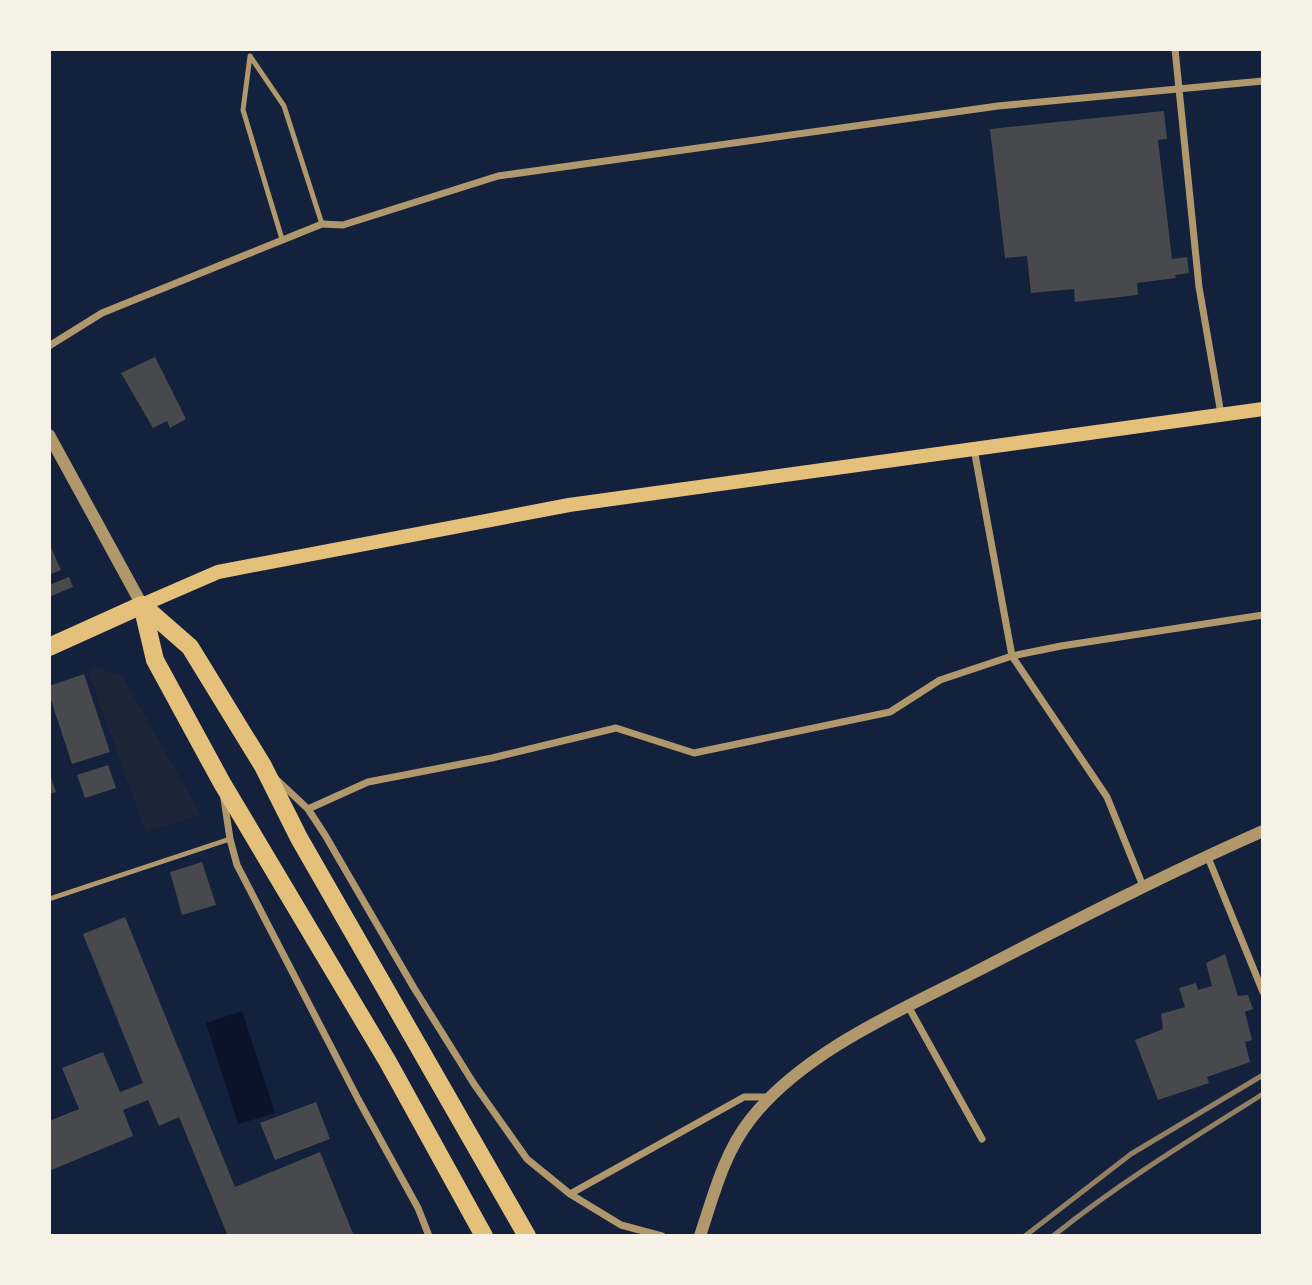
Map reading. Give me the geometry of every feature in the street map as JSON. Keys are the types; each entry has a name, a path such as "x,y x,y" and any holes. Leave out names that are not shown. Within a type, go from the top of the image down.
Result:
{"main road":[{"path":"49,648 218,572 569,505 1263,409"},
{"path":"142,605 190,647 263,766 299,838 527,1236"},
{"path":"142,605 155,660 222,783 388,1062 484,1236"}],"street":[{"path":"1175,49 1199,287 1221,414"},
{"path":"49,346 102,313 322,223 343,225 510,174 998,106 1263,81"},
{"path":"49,435 142,605"},
{"path":"974,449 1012,656 1107,797 1143,886"},
{"path":"307,809 368,782 492,758 617,728 694,753 890,712 940,680 1012,656 1263,615"},
{"path":"263,766 307,809 325,835 414,988 474,1084 527,1159 570,1194 621,1225 662,1236"},
{"path":"222,783 230,839 237,865 358,1099 418,1208 429,1236"},
{"path":"700,1236 733,1145 770,1097 819,1057 908,1006 1143,886 1263,831"},
{"path":"1207,855 1263,992"},
{"path":"908,1006 982,1139"},
{"path":"570,1194 744,1097 770,1097"}],"lane":[{"path":"248,49 250,64"},
{"path":"282,239 243,110 250,56 284,106 322,223"},
{"path":"49,899 230,839"}],"shaded area":[{"path":"95,667 122,676 201,815 146,832 88,671"},
{"path":"242,1011 275,1113 238,1124 206,1023"}],"building":[{"path":"1164,111 1167,139 1158,140 1172,259 1187,257 1189,273 1175,275 1176,278 1137,283 1138,295 1075,302 1074,289 1031,293 1027,256 1005,258 990,129"},
{"path":"155,357 186,419 170,428 167,421 153,428 121,373"},
{"path":"49,543 61,570 49,575"},
{"path":"69,577 73,587 49,597 49,585"},
{"path":"84,674 110,752 72,764 49,694 49,686"},
{"path":"108,765 116,788 85,798 77,775"},
{"path":"49,772 56,792 49,794"},
{"path":"202,862 216,905 182,915 170,872"},
{"path":"125,917 235,1187 320,1152 354,1236 228,1236 179,1117 159,1126 148,1100 123,1110 133,1136 49,1171 49,1121 79,1109 62,1068 103,1052 120,1092 143,1083 83,934"},
{"path":"1225,954 1238,996 1248,995 1253,1009 1245,1012 1252,1040 1245,1042 1250,1062 1207,1077 1209,1083 1158,1100 1135,1040 1163,1029 1161,1014 1185,1007 1179,988 1196,983 1198,990 1212,986 1206,963"},
{"path":"316,1102 330,1139 275,1160 260,1123"}],"railway":[{"path":"1025,1236 1131,1154 1263,1075"},
{"path":"1053,1236 1129,1180 1263,1094"}]}
